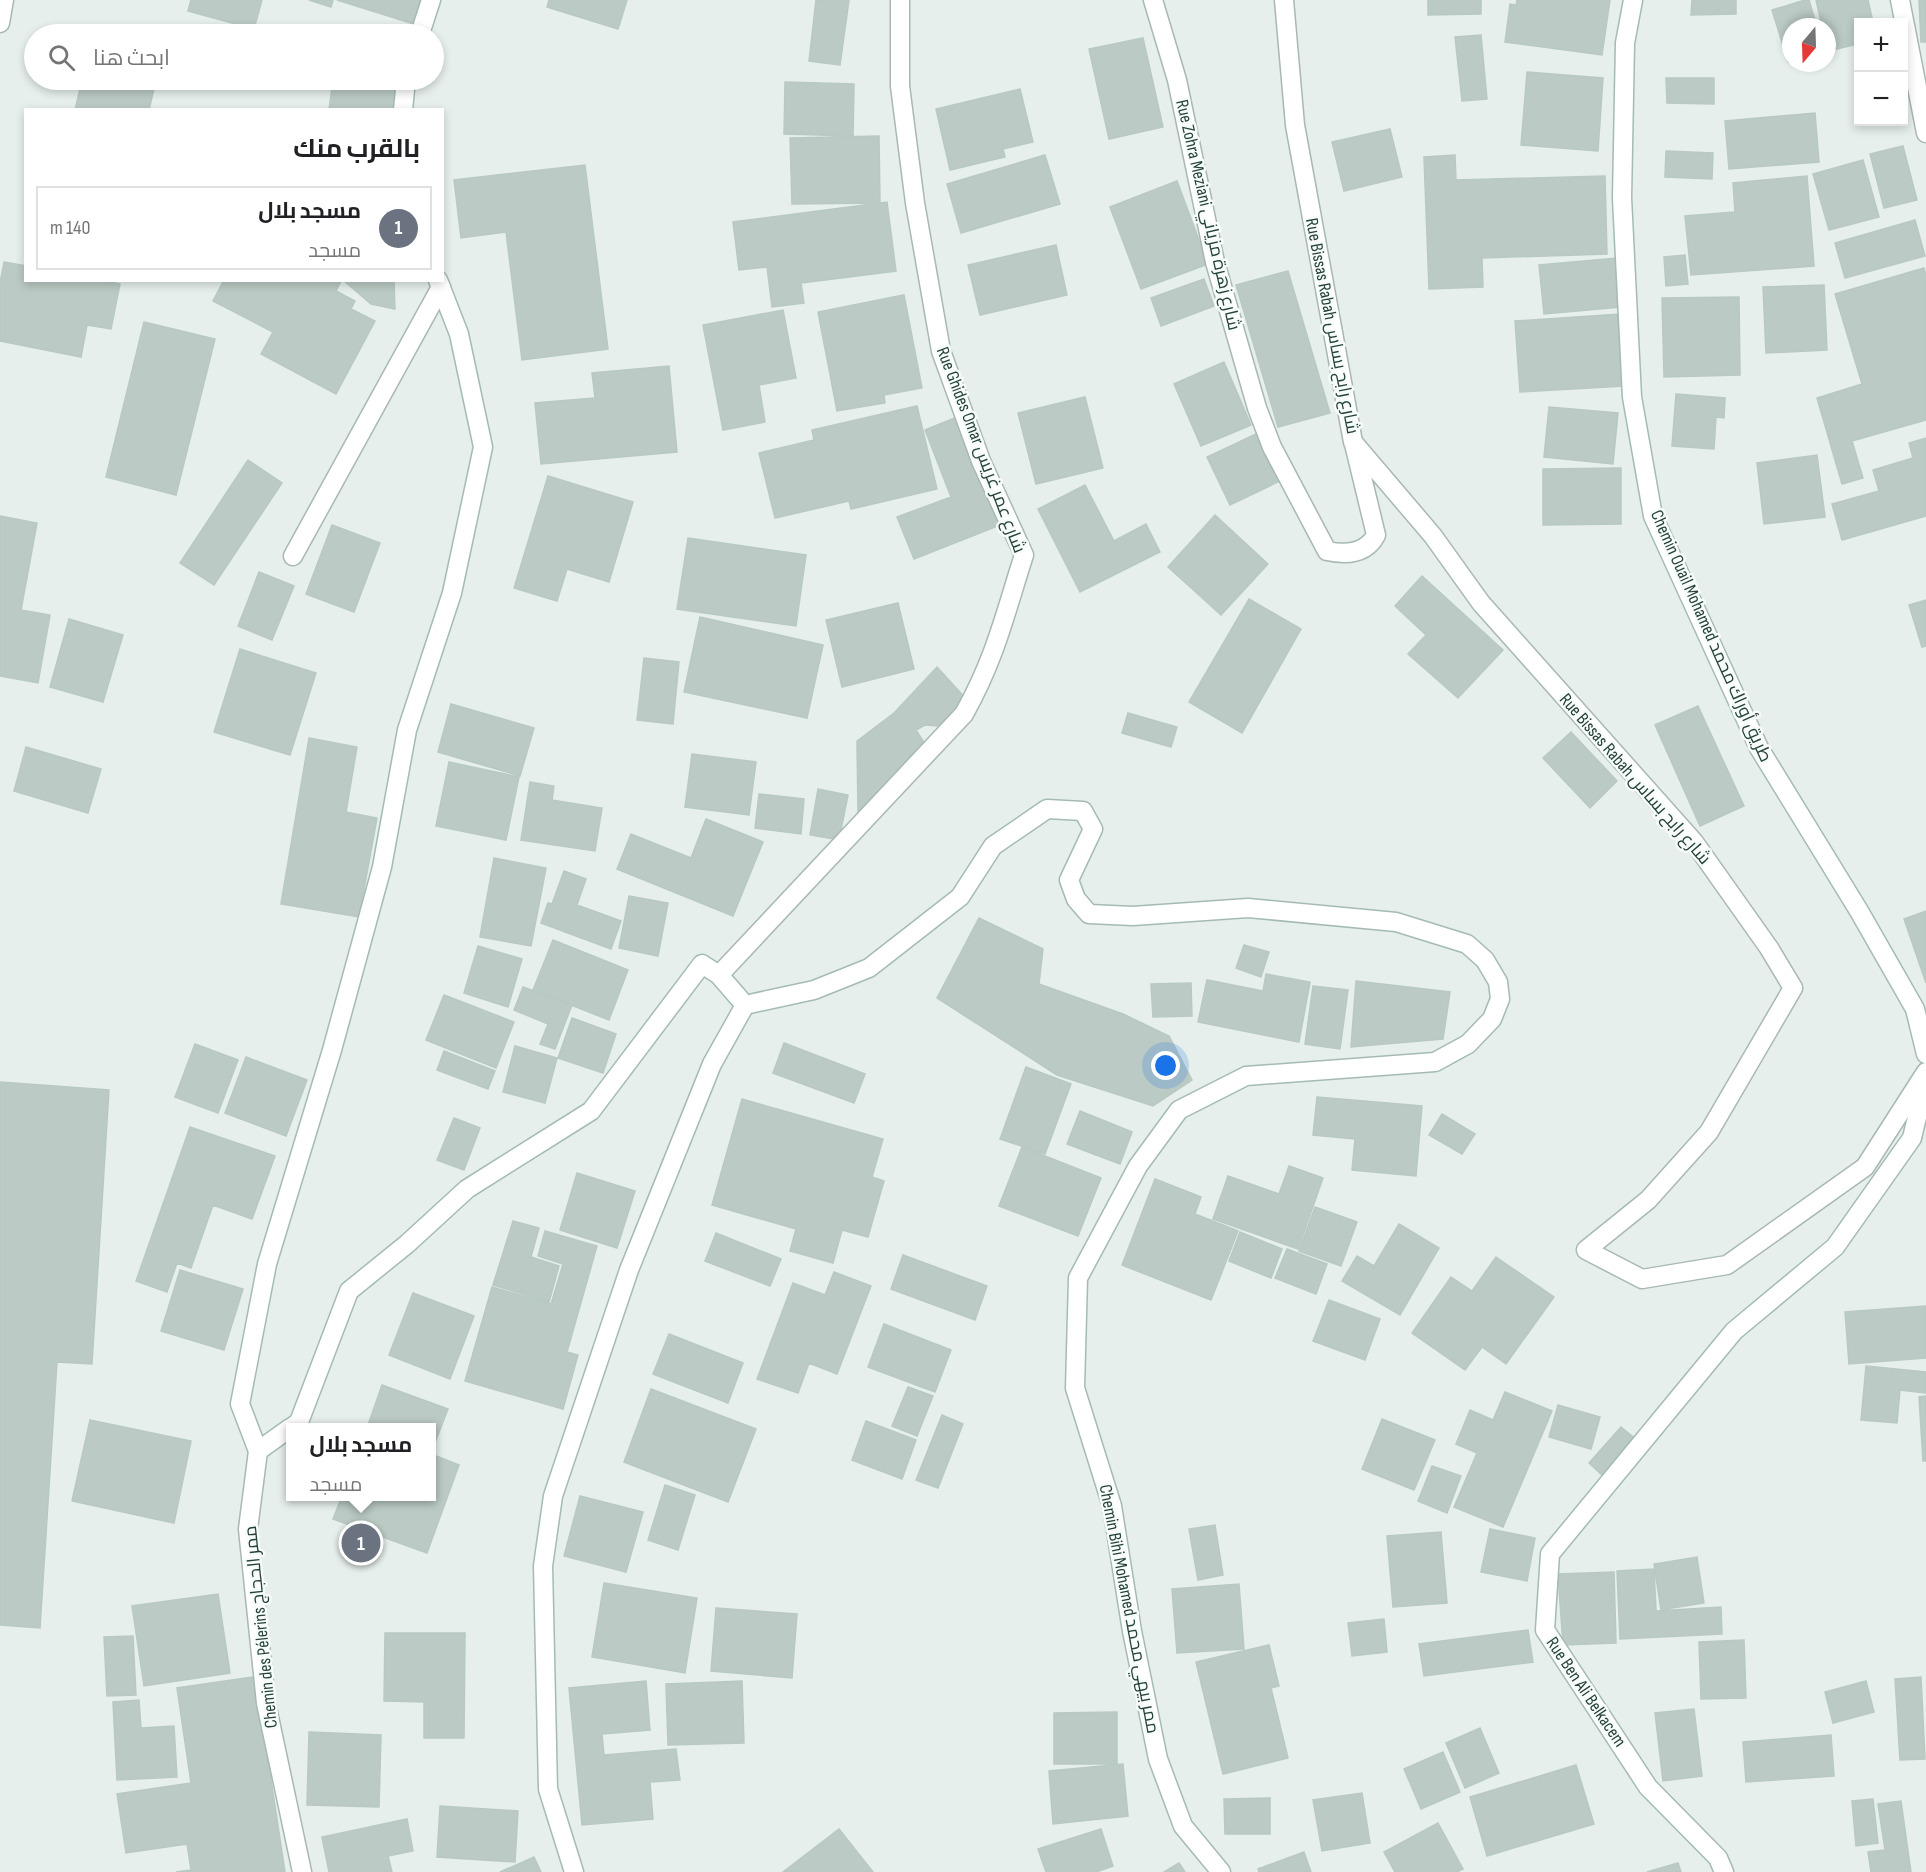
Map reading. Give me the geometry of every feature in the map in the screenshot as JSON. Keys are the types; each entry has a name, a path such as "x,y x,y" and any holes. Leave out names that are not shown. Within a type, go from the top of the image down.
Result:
{"street":[{"path":"0,23 4,0"},
{"path":"423,24 430,0"},
{"name":"Rue Ghides Omar شارع عمر غريس","path":"719,975 964,714 985,678 999,640 1024,555 981,461 941,351 915,203 900,86 900,0"},
{"name":"Rue Zohra Meziani شارع زهرة مزياني","path":"1153,0 1177,80 1215,262 1257,408 1272,447 1327,551 1344,554 1362,549 1372,543 1376,535 1353,442"},
{"name":"Rue Bissas Rabah شارع رابح بساس","path":"1284,0 1295,125 1353,442 1433,536 1481,603 1694,842 1769,948 1793,988 1709,1132 1648,1200 1586,1250 1642,1279 1727,1265 1865,1167 1926,1072"},
{"name":"Chemin Ouail Mohamed طريق أوراك محمد","path":"1633,0 1625,43 1622,198 1632,397 1653,516 1759,748 1859,911 1915,1009 1926,1054"},
{"path":"1900,0 1926,133"},
{"path":"403,108 405,90"},
{"path":"293,556 439,284"},
{"path":"286,1431 258,1450 240,1404 267,1264 332,1050 382,867 407,730 452,593 483,447 459,334 439,284"},
{"name":"Chemin Bihi Mohamed ممر بيهي محمد","path":"745,1005 814,990 869,968 960,897 993,846 1047,809 1083,811 1093,830 1069,880 1076,899 1089,914 1133,916 1248,908 1396,922 1467,944 1485,960 1498,982 1500,999 1492,1019 1468,1044 1435,1062 1246,1076 1179,1110 1138,1166 1078,1278 1075,1388 1112,1506 1132,1631 1158,1759 1183,1826 1221,1872"},
{"path":"298,1423 349,1291 406,1244 467,1188 591,1111 702,964 719,975 745,1005 712,1064 629,1270 552,1496 543,1566 548,1789 574,1872"},
{"name":"Rue Ben Ali Belkacem","path":"1724,1872 1718,1858 1648,1787 1545,1629 1550,1554 1734,1331 1835,1246 1912,1138 1926,1080"},
{"name":"Chemin des Pélerins ممر الحجاج","path":"258,1450 248,1529 266,1703 302,1872"}],"building":[{"path":"191,0 262,0 255,24 236,24 188,11"},
{"path":"309,0 333,0 331,7"},
{"path":"337,0 425,0 417,24"},
{"path":"549,0 627,0 618,29 547,7"},
{"path":"816,0 849,0 840,65 809,61"},
{"path":"1428,0 1481,0 1481,14 1428,15"},
{"path":"1517,0 1610,0 1602,55 1505,42 1510,4 1516,5"},
{"path":"1692,0 1736,0 1736,14 1691,15"},
{"path":"1809,0 1814,18 1782,18 1782,42 1772,10"},
{"path":"1816,0 1868,0 1872,18 1854,18 1854,45 1836,49 1836,18 1820,18"},
{"path":"1919,0 1926,0 1926,42 1921,42"},
{"path":"1481,35 1487,99 1462,101 1455,37"},
{"path":"1143,38 1163,127 1109,139 1089,49"},
{"path":"1527,72 1603,78 1598,151 1521,145"},
{"path":"1666,78 1714,78 1714,104 1667,103"},
{"path":"785,82 854,84 853,136 784,134"},
{"path":"1020,89 1033,142 1003,149 1005,157 950,170 936,109"},
{"path":"80,90 154,90 149,108 75,108"},
{"path":"332,90 399,90 397,108 329,108"},
{"path":"1815,113 1819,162 1729,169 1725,121"},
{"path":"1390,129 1402,177 1344,191 1332,142"},
{"path":"879,136 880,203 792,204 790,138"},
{"path":"1903,146 1917,200 1884,208 1870,154"},
{"path":"1666,151 1713,153 1712,179 1665,177"},
{"path":"1045,155 1060,204 961,233 947,184"},
{"path":"1455,155 1456,180 1605,176 1607,254 1482,258 1483,287 1429,289 1424,157"},
{"path":"1863,160 1879,217 1829,230 1813,174"},
{"path":"585,165 608,349 522,360 506,232 461,238 454,180"},
{"path":"1807,176 1814,266 1691,275 1685,216 1735,212 1733,183"},
{"path":"1177,181 1208,264 1141,289 1110,207"},
{"path":"887,202 896,271 801,283 804,303 772,307 767,267 739,270 733,222"},
{"path":"1915,220 1925,256 1845,278 1835,243"},
{"path":"1056,245 1067,295 980,315 968,265"},
{"path":"1685,255 1688,284 1666,286 1664,257"},
{"path":"1617,258 1621,307 1544,314 1539,265"},
{"path":"4,262 24,266 24,282 111,282 120,284 111,329 87,325 81,357 0,341 0,283"},
{"path":"1924,268 1926,276 1926,420 1852,441 1863,478 1842,484 1817,398 1862,384 1835,294"},
{"path":"1288,271 1330,413 1278,427 1236,285"},
{"path":"1204,279 1214,306 1161,326 1151,298"},
{"path":"223,282 340,282 336,291 355,301 351,309 375,321 336,394 261,354 273,332 213,301"},
{"path":"345,282 394,282 395,309 371,304"},
{"path":"1824,285 1827,350 1766,353 1763,287"},
{"path":"904,295 922,388 884,395 885,403 837,411 818,312"},
{"path":"1739,297 1740,375 1664,377 1662,298"},
{"path":"783,310 796,378 759,385 765,422 723,430 703,325"},
{"path":"1620,314 1624,386 1520,392 1515,321"},
{"path":"144,322 215,339 176,495 106,477"},
{"path":"1224,362 1251,425 1201,446 1174,384"},
{"path":"669,366 677,452 541,464 535,403 595,398 592,373"},
{"path":"1676,394 1725,398 1724,418 1716,417 1714,449 1672,446"},
{"path":"1085,397 1103,468 1036,484 1018,413"},
{"path":"917,406 937,489 851,509 849,501 775,518 759,453 814,440 812,430"},
{"path":"1549,407 1618,413 1613,464 1544,457"},
{"path":"957,417 1000,525 914,559 897,517 951,497 925,430"},
{"path":"1258,433 1282,480 1230,505 1207,457"},
{"path":"1926,438 1926,516 1842,540 1832,504 1879,491 1873,470 1913,458 1909,443"},
{"path":"1817,455 1825,517 1764,524 1757,463"},
{"path":"248,460 282,483 214,585 180,563"},
{"path":"1621,468 1621,524 1543,525 1543,469"},
{"path":"548,476 633,502 609,582 567,569 557,601 514,588"},
{"path":"1085,485 1114,541 1146,524 1160,552 1080,592 1038,509"},
{"path":"1215,515 1268,564 1221,615 1168,567"},
{"path":"0,516 37,523 21,610 50,615 38,683 0,676"},
{"path":"332,525 380,543 354,612 306,594"},
{"path":"688,538 806,555 796,626 677,609"},
{"path":"259,572 294,586 272,640 238,626"},
{"path":"1422,576 1503,650 1458,698 1408,654 1426,635 1395,606"},
{"path":"1249,599 1301,629 1242,733 1189,702"},
{"path":"1926,600 1926,646 1922,647 1909,605"},
{"path":"898,603 914,669 842,687 826,620"},
{"path":"700,617 823,645 807,718 684,692"},
{"path":"69,619 123,635 103,702 50,687"},
{"path":"240,649 316,673 290,755 214,732"},
{"path":"644,658 679,662 673,724 637,720"},
{"path":"937,667 967,700 939,726 925,725 916,730 925,744 858,813 857,741 894,713"},
{"path":"451,704 534,728 520,776 438,752"},
{"path":"1698,706 1744,806 1700,826 1655,725"},
{"path":"1128,713 1177,727 1171,747 1122,733"},
{"path":"1571,732 1617,781 1590,808 1543,758"},
{"path":"309,738 357,747 346,812 377,818 359,917 281,904"},
{"path":"26,747 101,769 88,813 14,791"},
{"path":"692,754 756,762 749,815 685,807"},
{"path":"449,762 519,777 506,840 436,826"},
{"path":"530,782 554,786 552,800 602,808 595,851 521,840"},
{"path":"818,789 848,795 839,840 810,835"},
{"path":"759,794 804,799 801,834 755,828"},
{"path":"706,819 763,842 733,916 617,869 631,834 691,858"},
{"path":"494,858 546,868 531,946 480,937"},
{"path":"564,871 586,879 577,905 621,921 611,949 541,923 548,903 552,904"},
{"path":"629,896 668,903 658,956 619,948"},
{"path":"1926,911 1926,983 1904,919"},
{"path":"979,918 1043,949 1039,984 1123,1014 1169,1036 1192,1080 1153,1106 1057,1075 937,998"},
{"path":"553,940 628,970 609,1020 533,990"},
{"path":"1244,945 1269,952 1261,977 1236,968"},
{"path":"478,946 522,959 508,1007 464,993"},
{"path":"1266,974 1310,982 1299,1042 1198,1022 1207,980 1263,991"},
{"path":"1356,981 1450,992 1443,1039 1351,1047"},
{"path":"1191,983 1192,1016 1153,1017 1151,984"},
{"path":"1313,986 1348,990 1340,1049 1305,1044"},
{"path":"523,987 572,1005 555,1049 540,1044 548,1024 514,1010"},
{"path":"444,995 514,1022 496,1068 426,1040"},
{"path":"572,1018 616,1034 603,1073 558,1058"},
{"path":"784,1043 865,1074 854,1103 773,1073"},
{"path":"195,1044 238,1060 218,1113 175,1097"},
{"path":"515,1046 557,1058 545,1103 503,1092"},
{"path":"444,1051 495,1071 488,1089 437,1070"},
{"path":"246,1057 307,1080 286,1136 225,1113"},
{"path":"1026,1067 1071,1084 1045,1154 1000,1139"},
{"path":"0,1082 109,1090 92,1364 57,1362 40,1628 0,1625"},
{"path":"1317,1097 1422,1106 1416,1176 1352,1170 1355,1139 1313,1135"},
{"path":"742,1099 883,1139 872,1177 884,1181 868,1237 842,1230 833,1263 790,1251 796,1229 712,1205"},
{"path":"1080,1111 1132,1132 1120,1164 1067,1144"},
{"path":"1442,1114 1475,1134 1462,1154 1429,1135"},
{"path":"454,1118 480,1128 464,1170 437,1160"},
{"path":"190,1127 275,1156 252,1219 213,1205 191,1268 177,1263 167,1292 136,1281"},
{"path":"1022,1147 1101,1178 1078,1236 999,1206"},
{"path":"1289,1166 1323,1178 1298,1249 1213,1219 1228,1176 1279,1194"},
{"path":"577,1173 635,1191 617,1248 560,1230"},
{"path":"1155,1179 1201,1197 1195,1214 1238,1231 1211,1300 1122,1265"},
{"path":"1315,1207 1357,1222 1341,1266 1299,1251"},
{"path":"513,1221 539,1228 531,1257 559,1266 549,1302 493,1285"},
{"path":"1399,1224 1439,1248 1400,1315 1342,1281 1357,1256 1374,1266"},
{"path":"545,1231 597,1246 567,1352 578,1355 563,1409 465,1381 492,1287 551,1304 563,1264 538,1256"},
{"path":"1240,1232 1282,1249 1271,1278 1229,1261"},
{"path":"716,1233 781,1259 770,1286 705,1261"},
{"path":"1287,1249 1327,1264 1316,1294 1275,1278"},
{"path":"903,1255 987,1286 975,1320 891,1289"},
{"path":"1496,1257 1554,1297 1506,1364 1482,1347 1465,1370 1412,1333 1451,1277 1472,1291"},
{"path":"180,1270 243,1289 224,1350 161,1331"},
{"path":"834,1272 871,1286 837,1374 809,1363 798,1393 757,1379 793,1283 825,1295"},
{"path":"413,1293 474,1316 450,1379 389,1355"},
{"path":"1329,1300 1380,1319 1365,1360 1313,1341"},
{"path":"1926,1306 1926,1358 1849,1364 1845,1312"},
{"path":"884,1324 951,1350 935,1392 868,1367"},
{"path":"669,1334 743,1363 728,1403 653,1374"},
{"path":"1866,1366 1926,1372 1926,1393 1900,1390 1897,1423 1861,1420"},
{"path":"382,1385 448,1409 436,1440 436,1423 369,1423"},
{"path":"908,1387 933,1396 917,1436 892,1426"},
{"path":"651,1389 756,1429 728,1502 624,1462"},
{"path":"1505,1392 1552,1411 1503,1527 1454,1507 1477,1453 1456,1444 1470,1410 1493,1420"},
{"path":"1926,1396 1926,1461 1923,1461 1919,1397"},
{"path":"1558,1405 1600,1417 1591,1449 1549,1437"},
{"path":"942,1415 963,1424 938,1488 916,1480"},
{"path":"1382,1419 1435,1440 1414,1490 1362,1469"},
{"path":"90,1420 191,1441 174,1523 72,1501"},
{"path":"866,1421 916,1440 902,1479 852,1460"},
{"path":"1621,1427 1637,1440 1605,1478 1589,1463"},
{"path":"436,1456 459,1465 427,1553 333,1519 340,1501 436,1501"},
{"path":"1432,1466 1461,1476 1447,1513 1418,1501"},
{"path":"665,1485 695,1495 678,1550 648,1540"},
{"path":"580,1496 643,1512 626,1572 564,1556"},
{"path":"1215,1525 1223,1575 1198,1580 1189,1529"},
{"path":"1490,1529 1535,1538 1527,1581 1481,1572"},
{"path":"1441,1532 1447,1603 1393,1607 1387,1536"},
{"path":"1697,1557 1704,1603 1661,1610 1654,1564"},
{"path":"1654,1569 1656,1611 1721,1607 1722,1634 1620,1639 1617,1571"},
{"path":"1614,1572 1616,1643 1563,1645 1558,1574"},
{"path":"604,1583 697,1598 685,1673 592,1657"},
{"path":"1239,1584 1244,1649 1177,1653 1172,1589"},
{"path":"218,1594 230,1673 144,1686 132,1606"},
{"path":"716,1608 797,1614 792,1678 711,1671"},
{"path":"1384,1619 1387,1652 1352,1656 1348,1623"},
{"path":"1528,1630 1533,1662 1424,1676 1419,1644"},
{"path":"385,1633 465,1633 464,1738 424,1738 424,1702 384,1701"},
{"path":"133,1636 136,1695 107,1696 104,1637"},
{"path":"1744,1640 1746,1698 1701,1699 1699,1642"},
{"path":"1269,1645 1279,1686 1271,1688 1288,1758 1223,1774 1196,1662"},
{"path":"267,1675 278,1745 266,1747 285,1872 176,1872 191,1870 187,1844 126,1853 117,1794 191,1783 177,1688"},
{"path":"1921,1677 1925,1759 1900,1760 1895,1679"},
{"path":"646,1681 650,1730 602,1734 604,1755 676,1749 680,1780 650,1782 653,1819 582,1825 569,1688"},
{"path":"742,1681 744,1743 668,1745 666,1684"},
{"path":"1866,1681 1874,1712 1833,1723 1825,1692"},
{"path":"139,1700 141,1728 174,1726 177,1777 117,1780 113,1702"},
{"path":"1694,1709 1702,1776 1663,1781 1655,1713"},
{"path":"1117,1712 1117,1764 1054,1764 1054,1713"},
{"path":"1480,1728 1499,1773 1465,1788 1446,1743"},
{"path":"309,1732 381,1735 379,1807 307,1805"},
{"path":"1831,1735 1834,1776 1746,1782 1743,1742"},
{"path":"1443,1752 1460,1792 1421,1809 1404,1769"},
{"path":"1123,1764 1128,1816 1053,1824 1049,1771"},
{"path":"1576,1765 1594,1824 1487,1856 1470,1797"},
{"path":"1362,1793 1370,1843 1322,1851 1313,1800"},
{"path":"1270,1798 1270,1834 1225,1834 1224,1799"},
{"path":"1873,1799 1878,1843 1856,1846 1852,1801"},
{"path":"1901,1801 1911,1872 1871,1872 1868,1852 1885,1850 1878,1804"},
{"path":"440,1806 518,1811 515,1862 437,1857"},
{"path":"407,1819 413,1851 388,1856 392,1872 329,1872 322,1837"},
{"path":"1438,1823 1463,1869 1457,1872 1395,1872 1384,1852"},
{"path":"839,1829 873,1872 783,1872"},
{"path":"1101,1829 1113,1866 1096,1872 1046,1872 1038,1849"},
{"path":"1304,1852 1311,1872 1259,1872 1258,1869"},
{"path":"534,1857 541,1872 500,1872"},
{"path":"1179,1863 1185,1872 1164,1872"},
{"path":"1678,1863 1681,1872 1647,1872"}],"place":[{"name":"مسجد بلال","path":"361,1543"}]}
